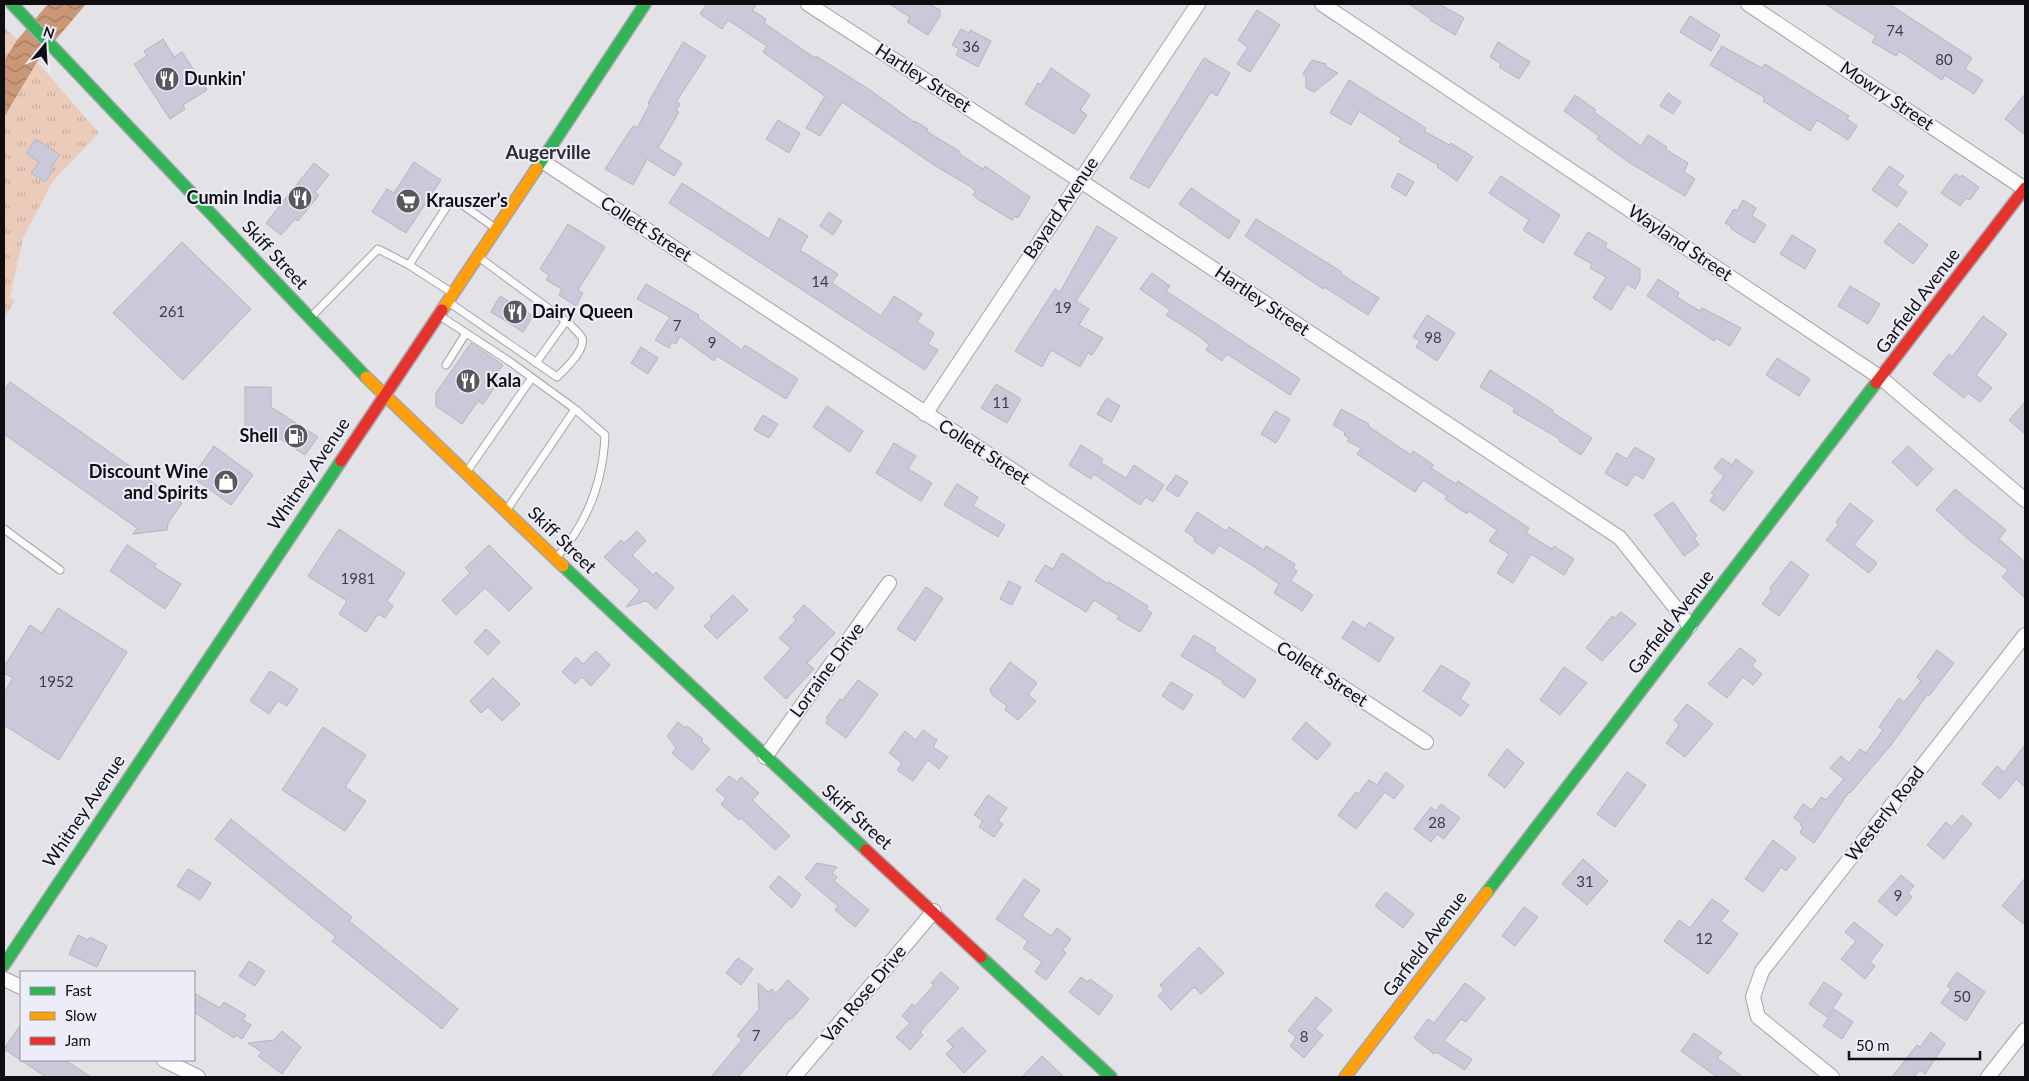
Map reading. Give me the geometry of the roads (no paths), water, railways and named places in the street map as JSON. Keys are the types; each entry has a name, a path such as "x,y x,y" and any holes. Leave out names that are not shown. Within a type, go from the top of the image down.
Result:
{"main road":[{"name":"Whitney Avenue","path":"4,965 383,395 497,229 645,4"},
{"name":"Skiff Street","path":"15,6 383,395 764,756 1112,1077"},
{"name":"Garfield Avenue","path":"1345,1077 2025,188"}],"street":[{"name":"Hartley Street","path":"808,4 1079,180 1620,538 1690,626"},
{"name":"Bayard Avenue","path":"925,414 1079,180 1198,4"},
{"name":"Wayland Street","path":"1322,4 1881,378 2025,500"},
{"name":"Mowry Street","path":"1748,4 2025,188"},
{"name":"Collett Street","path":"542,161 1426,742"},
{"name":"Lorraine Drive","path":"764,756 889,583"},
{"name":"Westerly Road","path":"1832,1077 1758,1017 1753,997 1762,971 2025,634"},
{"name":"Van Rose Drive","path":"794,1077 934,911"},
{"path":"4,979 20,987"},
{"path":"1988,1077 2025,1030"},
{"path":"166,1061 198,1077"}],"lane":[{"path":"409,264 453,202 460,203 497,229"},
{"path":"310,318 378,249 409,264 536,364 557,378 572,362 582,345 582,338 566,321 478,256"},
{"path":"438,314 575,410 605,435 604,462 592,502 581,524 556,558"},
{"path":"536,364 566,321"},
{"path":"446,365 466,333"},
{"path":"466,473 531,379"},
{"path":"506,511 575,410"},
{"path":"4,529 60,570"}],"water":[{"path":"48,4 86,4 37,62 4,117 4,61 17,40"}],"place":[{"name":"Dunkin'","path":"167,79"},
{"name":"Cumin India","path":"300,198"},
{"name":"Krauszer’s","path":"408,201"},
{"name":"Dairy Queen","path":"515,312"},
{"name":"Kala","path":"468,381"},
{"name":"Shell","path":"296,436"},
{"name":"Discount Wine and Spirits","path":"226,482"}],"district":[{"name":"Augerville","path":"548,152"}]}
